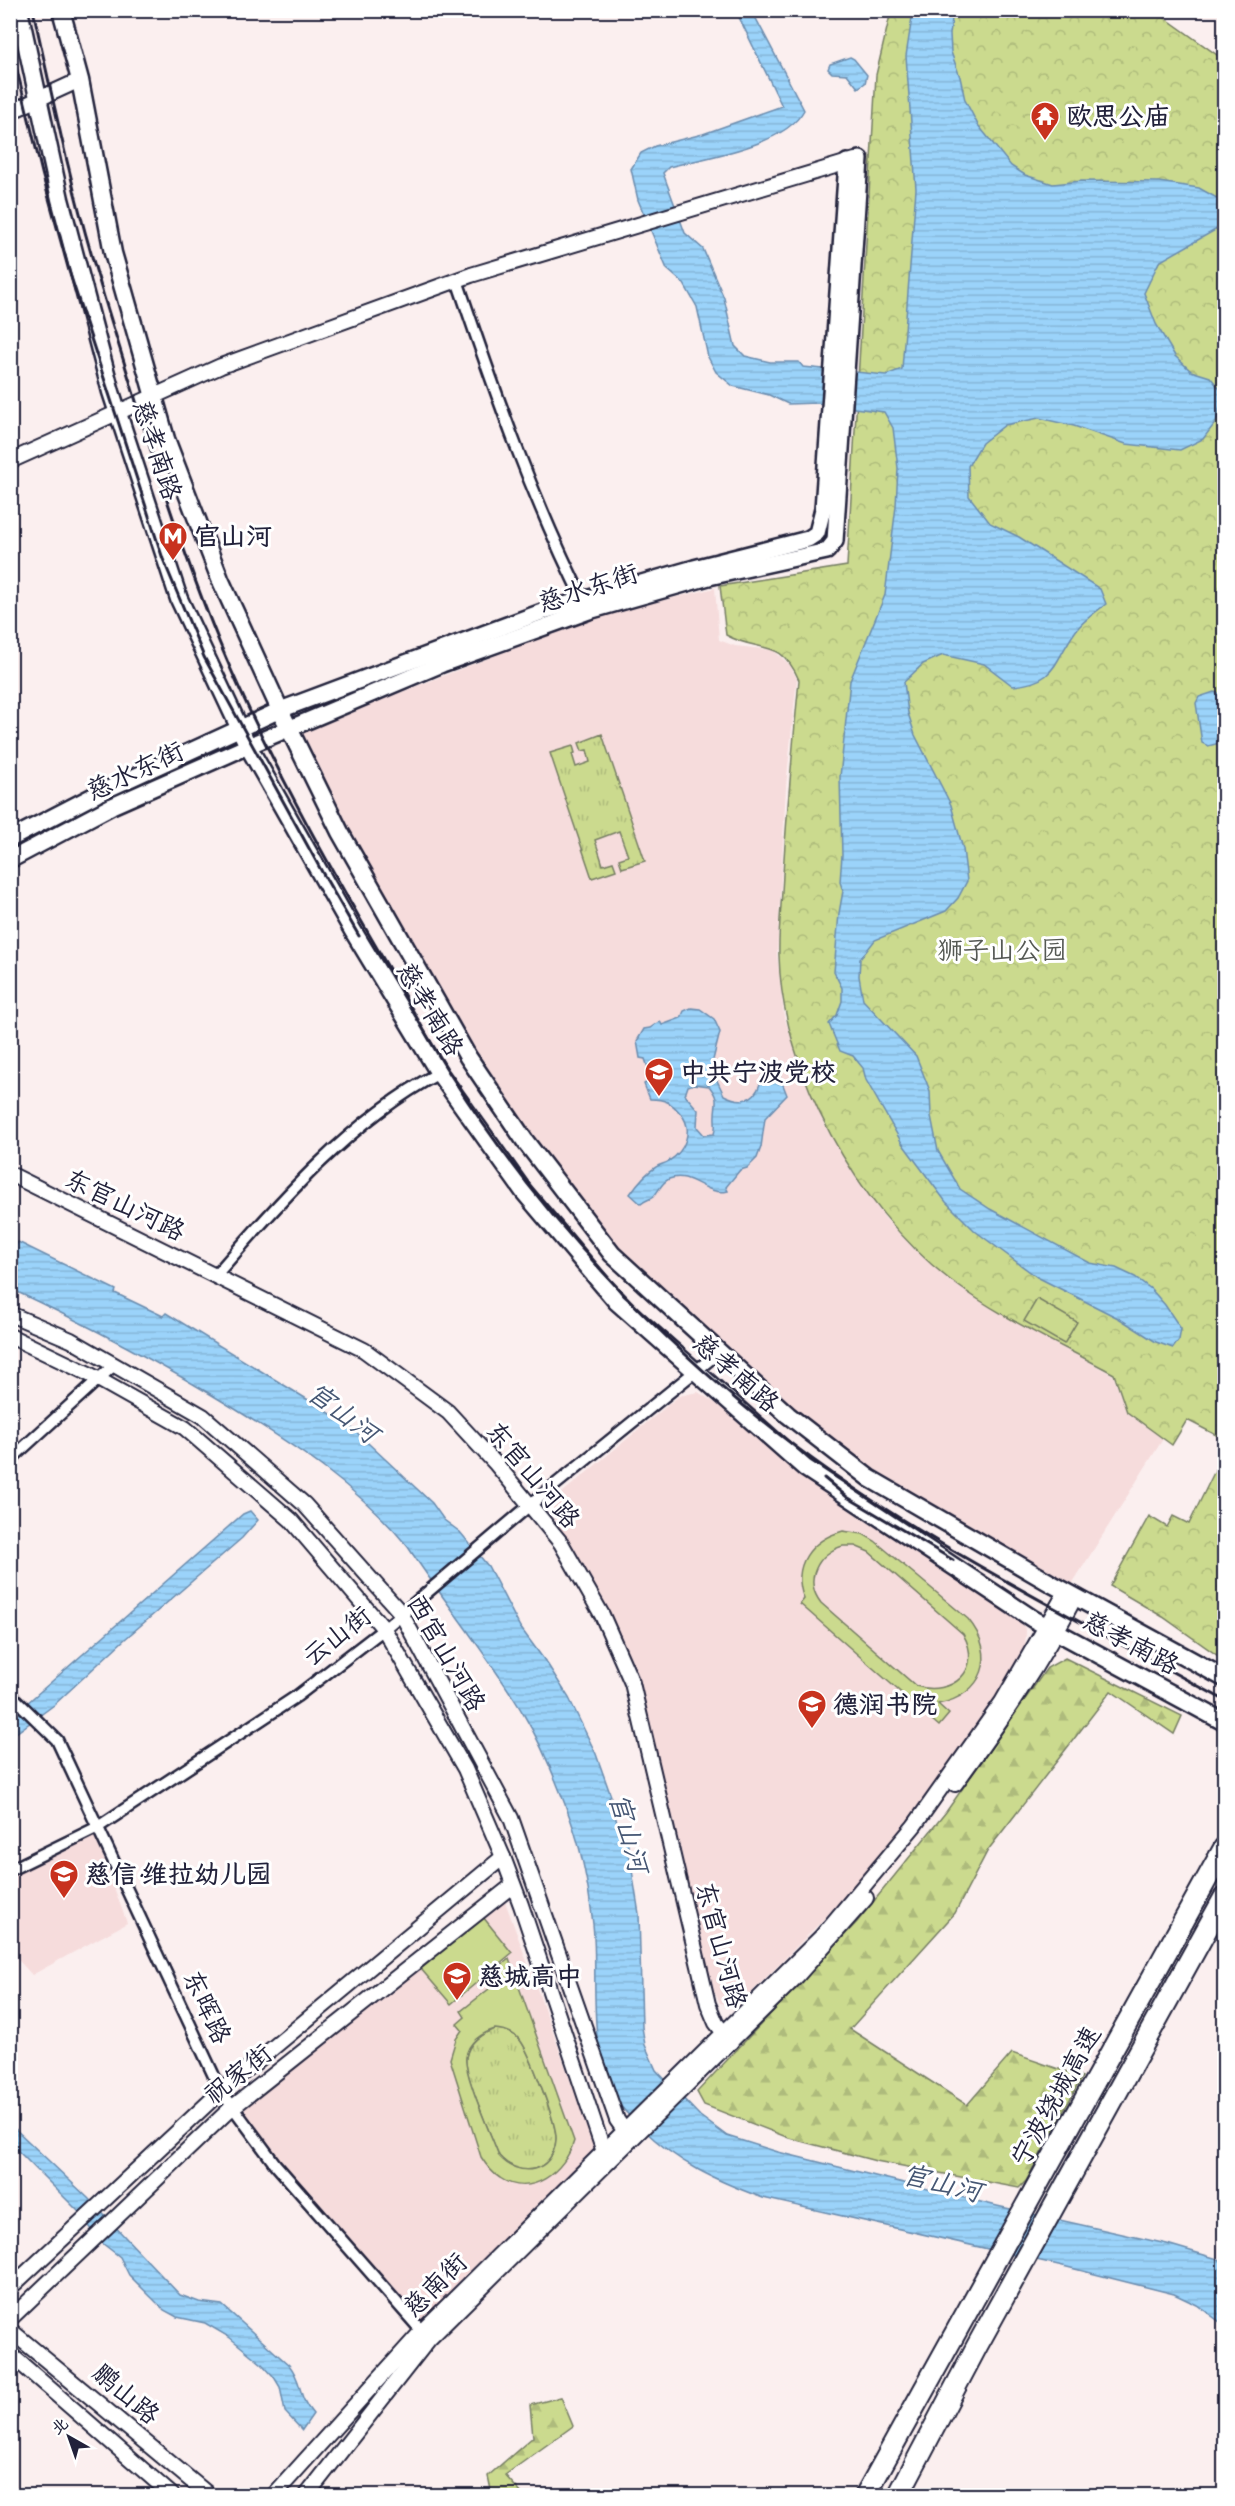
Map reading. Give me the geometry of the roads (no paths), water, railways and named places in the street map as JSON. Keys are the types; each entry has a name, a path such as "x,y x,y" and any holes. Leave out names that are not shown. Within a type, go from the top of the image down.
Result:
{"highway":[{"name":"宁波绕城高速","path":"864,2496 1224,1848"},
{"name":"宁波绕城高速","path":"898,2496 1002,2301 1224,1898"}],"main road":[{"name":"慈孝南路","path":"20,10 60,199 117,413 179,599 238,728 353,931 439,1073 524,1192 617,1302 805,1468 1052,1629 1224,1722"},
{"name":"慈孝南路","path":"61,10 80,80 113,253 166,439 220,579 289,729 340,832 481,1076 525,1140 612,1254 788,1415 869,1478 1070,1594 1224,1678"},
{"name":"慈水东街","path":"10,839 97,794 280,710 547,610 586,605 827,551 835,541 854,161"},
{"name":"慈水东街","path":"10,860 112,806 248,746 586,605"}],"street":[{"path":"10,112 80,80"},
{"path":"10,461 221,366 457,280 854,161"},
{"path":"457,280 503,416 534,495 586,605"},
{"path":"215,1276 305,1178 369,1119 410,1088 439,1073"},
{"name":"东官山河路","path":"10,1174 364,1350 448,1412 530,1505 561,1543 602,1616 632,1683 708,2004 716,2024 727,2038"},
{"name":"西官山河路","path":"10,1314 71,1340 203,1416 304,1504 401,1613 511,1818 613,2108 627,2135"},
{"name":"西官山河路","path":"10,1336 98,1380 185,1428 291,1520 384,1629 465,1768 503,1857 607,2156"},
{"name":"云山街","path":"10,1870 98,1827 297,1695 384,1629 530,1505 718,1353"},
{"path":"10,1460 114,1365"},
{"name":"慈南街","path":"273,2496 425,2335 727,2038 821,1937 914,1826 1052,1629 1070,1594"},
{"name":"东晖路","path":"10,1694 57,1740 221,2091 275,2164 425,2335"},
{"name":"祝家街","path":"10,2288 221,2091 503,1857"},
{"name":"祝家街","path":"10,2319 233,2107 513,1886"},
{"name":"鹏山路","path":"10,2330 210,2496"},
{"name":"慈南街","path":"306,2496 425,2335"},
{"name":"鹏山路","path":"10,2354 173,2496"}],"water":[{"path":"736,11 752,11 804,110 780,133 763,141 723,154 669,167 663,173 685,233 703,249 724,298 735,346 745,356 770,362 799,362 803,367 886,375 902,369 916,189 906,56 913,11 953,11 950,34 951,52 965,100 978,125 1011,166 1025,175 1053,184 1082,181 1159,182 1199,188 1224,202 1224,225 1159,262 1144,293 1156,324 1175,356 1191,371 1210,377 1224,394 1216,422 1203,439 1180,450 1126,444 1074,426 1039,418 1005,425 982,443 968,466 969,496 990,523 1019,537 1100,589 1106,604 1078,628 1052,669 1038,680 1013,686 984,664 943,655 923,664 904,682 908,713 915,735 951,805 963,849 967,881 958,898 946,911 875,940 860,959 859,976 863,1000 916,1056 930,1091 931,1116 938,1151 960,1189 990,1209 1090,1263 1116,1268 1135,1277 1151,1289 1181,1329 1179,1340 1173,1348 1156,1342 1120,1319 1037,1277 975,1231 946,1202 902,1143 866,1080 863,1068 853,1056 840,1051 829,1024 837,1015 842,1001 842,988 834,972 843,891 840,882 842,855 840,777 850,681 885,595 896,506 898,468 893,428 884,412 817,403 788,404 769,395 733,386 716,372 708,357 697,307 684,284 667,269 638,200 631,169 641,153 655,146 703,134 782,106"},
{"path":"850,57 867,75 865,83 858,88 847,74 832,73 828,69 830,64"},
{"path":"1214,692 1221,694 1224,708 1224,742 1208,746 1202,743 1196,703 1199,697"},
{"path":"691,1008 700,1009 714,1019 720,1032 711,1068 724,1095 741,1100 750,1098 757,1090 764,1073 776,1067 787,1095 765,1118 757,1158 747,1168 740,1170 726,1187 728,1191 720,1192 692,1180 677,1177 666,1181 653,1197 641,1204 630,1194 649,1172 675,1157 686,1140 687,1127 685,1120 674,1107 664,1101 650,1099 644,1084 652,1079 645,1059 640,1058 637,1041 644,1029 660,1021 662,1025 681,1018 684,1011","holes":["694,1084 709,1086 716,1099 715,1129 714,1134 704,1135 697,1127 698,1110 685,1095 688,1086"]},
{"path":"18,1242 116,1290 115,1293 163,1316 166,1313 353,1429 432,1503 444,1520 460,1532 488,1566 520,1627 569,1698 596,1754 611,1796 609,1798 620,1831 627,1839 639,1914 642,2027 645,2045 656,2070 700,2116 727,2136 778,2152 997,2206 1167,2244 1221,2260 1224,2262 1224,2325 1197,2305 1174,2294 1063,2266 763,2198 698,2170 655,2140 620,2106 601,2061 595,2015 593,1924 587,1884 570,1818 531,1727 482,1651 408,1547 370,1506 327,1470 208,1392 96,1331 11,1289 10,1243 16,1245"},
{"path":"250,1511 258,1520 242,1538 125,1639 54,1705 16,1733 11,1733 10,1718 243,1514"},
{"path":"10,2124 88,2198 180,2295 199,2302 222,2305 289,2365 296,2377 304,2401 313,2414 302,2430 285,2412 280,2387 262,2364 229,2337 205,2323 177,2317 164,2310 129,2275 120,2257 102,2243 78,2211 11,2144"}],"railway":[{"path":"33,10 76,198 100,284 164,492 220,644 257,726 319,845 433,1047 481,1120 548,1209 622,1292 702,1370 799,1449 857,1490 977,1565 1224,1700"},
{"path":"10,41 42,173 69,271 163,559 204,657 359,936"},
{"path":"824,1478 847,1497 953,1560"}],"place":[{"name":"欧思公庙","path":"1045,142"},
{"name":"官山河","path":"173,562"},
{"name":"中共宁波党校","path":"659,1098"},
{"name":"德润书院","path":"812,1730"},
{"name":"慈信·维拉幼儿园","path":"64,1900"},
{"name":"慈城高中","path":"457,2002"}],"park label":[{"name":"狮子山公园","path":"1002,950"}]}
